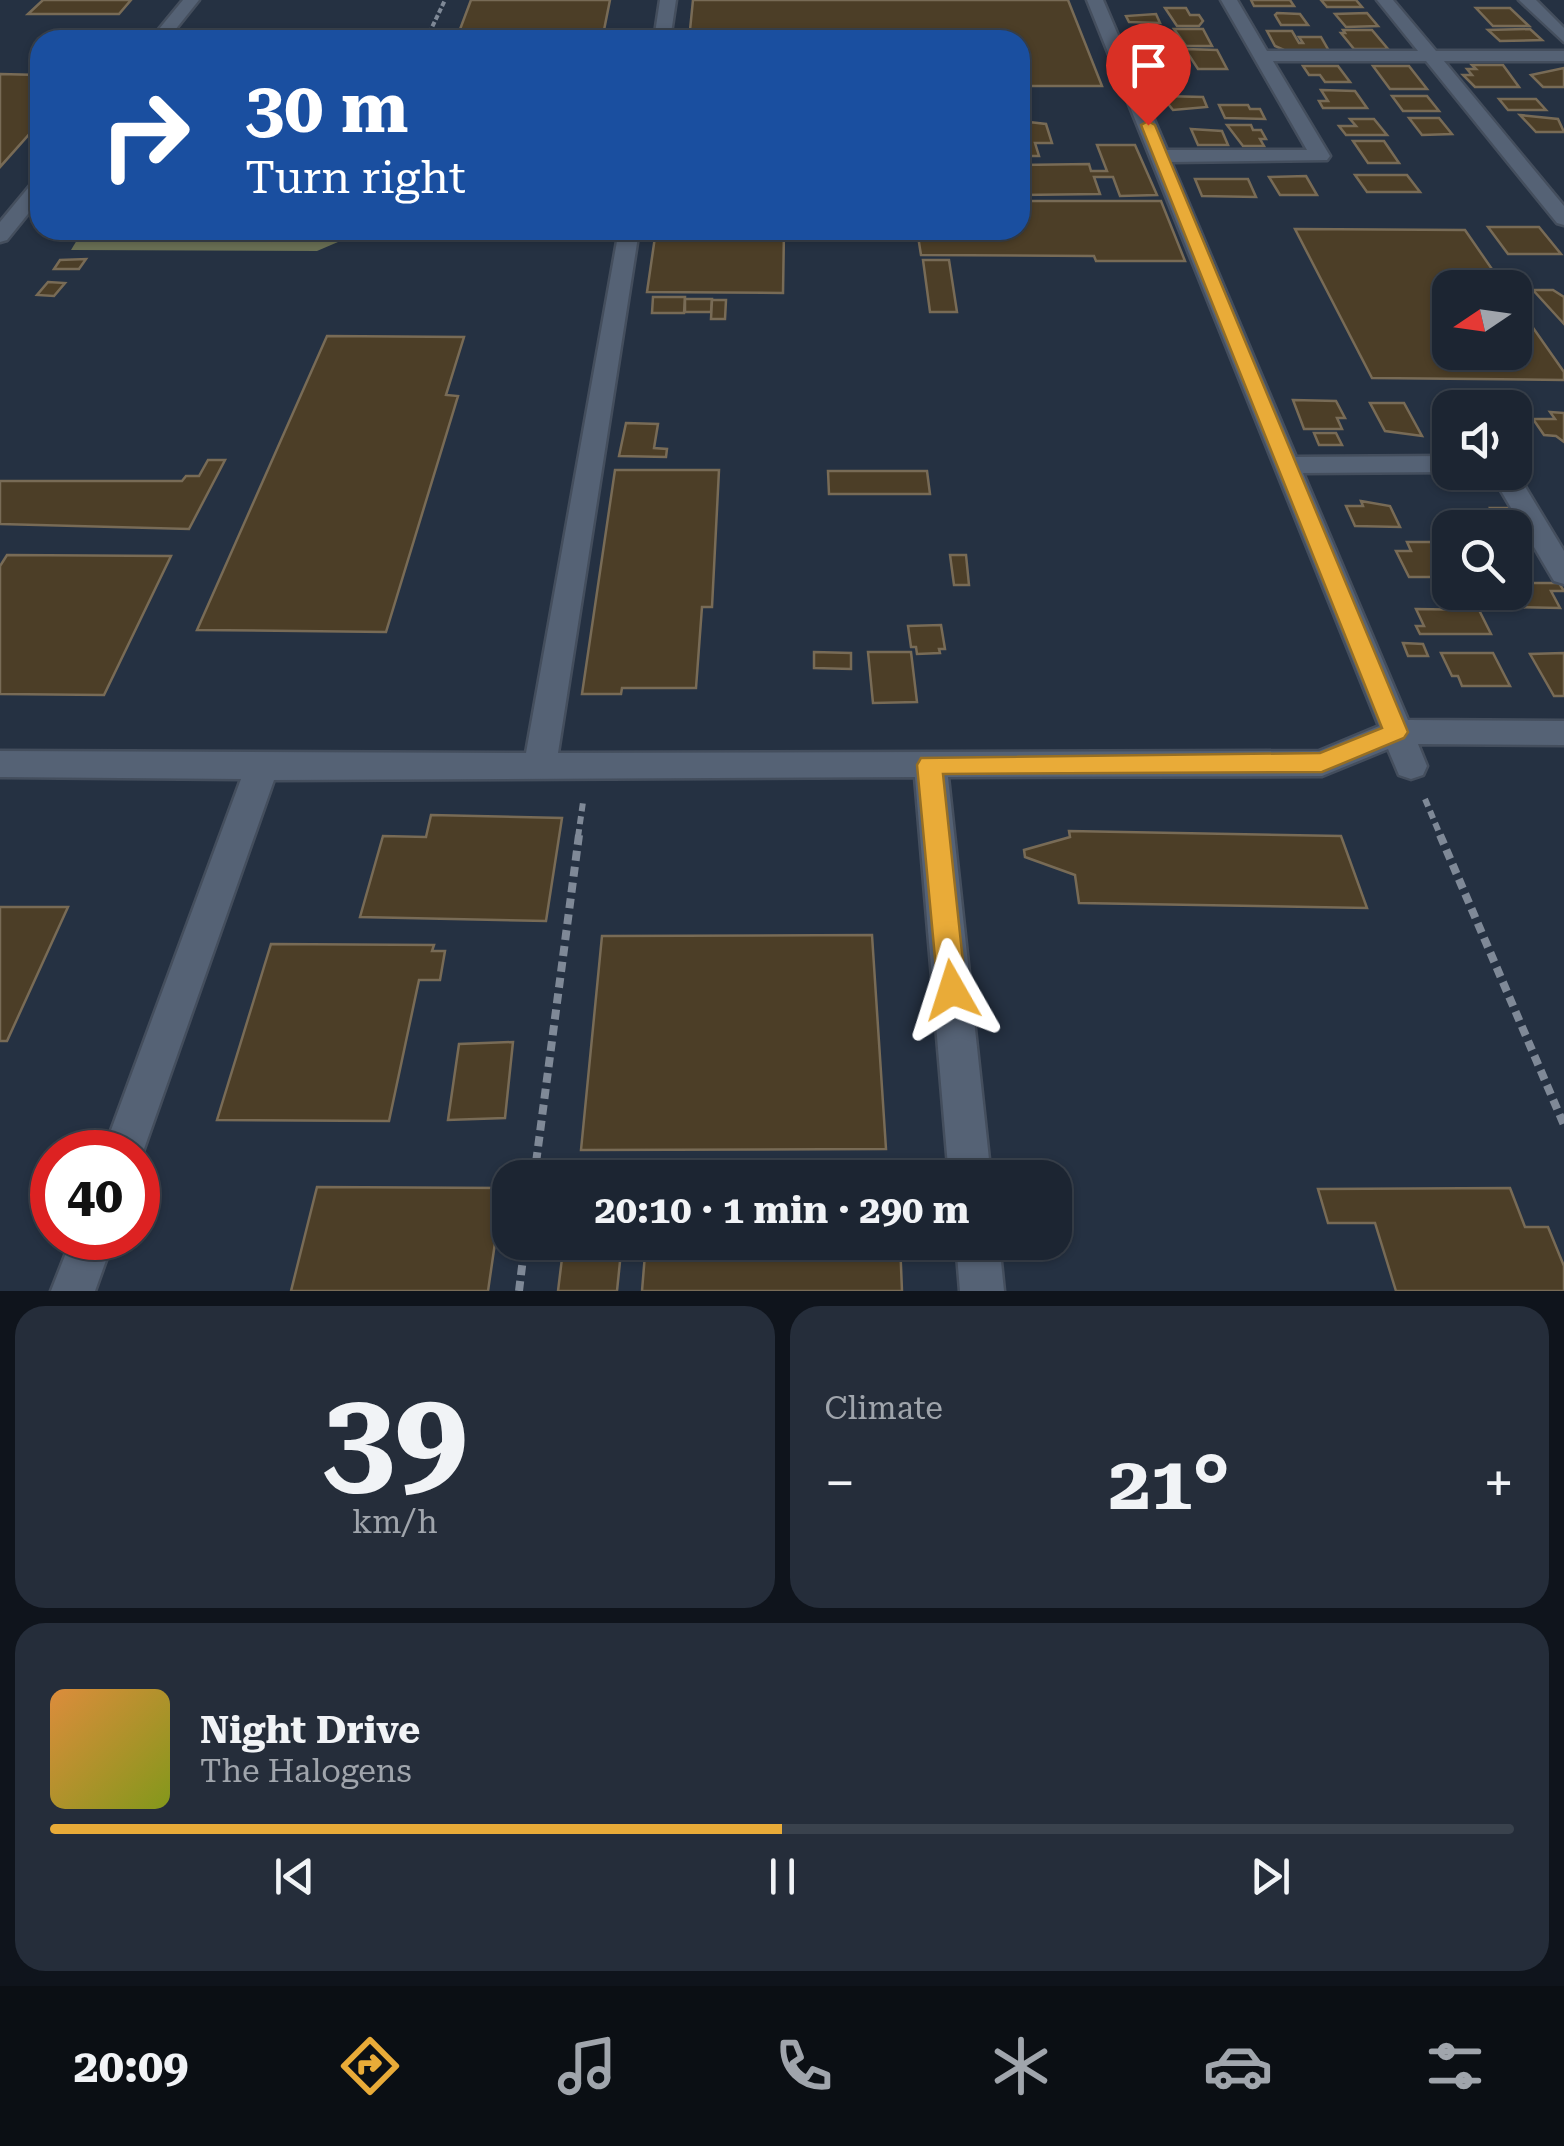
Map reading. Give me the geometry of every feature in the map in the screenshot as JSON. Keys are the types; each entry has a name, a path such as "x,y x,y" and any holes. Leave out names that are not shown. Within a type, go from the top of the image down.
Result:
{"street":[{"path":"166,30 191,0"},
{"path":"664,30 668,0"},
{"path":"1095,0 1410,766"},
{"path":"1161,156 1320,156 1229,0"},
{"path":"1385,0 1564,218"},
{"path":"1527,0 1564,37"},
{"path":"1264,56 1564,56"},
{"path":"0,236 30,198"},
{"path":"540,766 628,240"},
{"path":"1287,466 1432,464"},
{"path":"1514,490 1564,574"},
{"path":"0,764 262,767 1322,763 1396,732 1564,732"},
{"path":"930,765 968,1160"},
{"path":"131,1130 262,767"},
{"path":"74,1291 85,1260"},
{"path":"979,1260 982,1291"}],"path":[{"path":"430,30 444,0"},
{"path":"536,1160 588,766"},
{"path":"1410,766 1564,1125"},
{"path":"519,1291 523,1260"}],"green space":[{"path":"77,240 343,240 317,251 71,250"}],"building":[{"path":"43,0 131,0 119,14 28,14"},
{"path":"471,0 610,0 604,30 460,30"},
{"path":"693,0 1068,0 1102,86 1030,86 1030,30 690,30"},
{"path":"1251,0 1290,0 1294,6 1254,6"},
{"path":"1321,0 1356,0 1362,7 1327,7"},
{"path":"1165,8 1186,8 1190,15 1199,15 1203,21 1199,26 1177,26"},
{"path":"1476,8 1510,8 1529,26 1493,26"},
{"path":"1277,13 1300,14 1308,25 1281,25"},
{"path":"1367,13 1378,26 1346,27 1335,14"},
{"path":"1156,14 1160,23 1129,22 1126,16"},
{"path":"1174,29 1203,29 1212,46 1186,46"},
{"path":"1530,29 1542,40 1500,41 1488,30"},
{"path":"1343,30 1372,30 1388,49 1354,49 1341,33 1345,33"},
{"path":"1267,31 1292,31 1299,43 1303,43 1299,37 1321,37 1329,51 1284,50 1275,46"},
{"path":"1130,35 1160,35 1165,44 1135,44"},
{"path":"1144,45 1162,45 1168,58 1145,58"},
{"path":"1185,49 1217,50 1227,69 1198,69"},
{"path":"1175,58 1181,69 1144,70 1138,59"},
{"path":"1472,65 1503,65 1519,87 1475,87 1463,75 1472,75 1467,69 1476,69"},
{"path":"1303,66 1338,66 1350,82 1325,82 1320,75 1309,75"},
{"path":"1373,66 1409,66 1427,89 1390,89"},
{"path":"1564,68 1564,87 1543,87 1531,75"},
{"path":"0,74 30,75 30,133 0,167"},
{"path":"1321,90 1355,91 1367,108 1323,108 1319,101 1328,101"},
{"path":"1162,96 1203,97 1207,107 1173,110"},
{"path":"1392,96 1427,96 1439,111 1403,111"},
{"path":"1499,99 1536,99 1546,110 1508,110"},
{"path":"1219,105 1248,105 1250,109 1260,109 1265,119 1225,118"},
{"path":"1520,115 1558,119 1564,132 1536,132"},
{"path":"1409,118 1439,118 1452,134 1422,135"},
{"path":"1350,119 1374,119 1387,135 1346,135 1339,126 1356,126"},
{"path":"1030,122 1046,124 1052,143 1035,143 1039,156 1030,156"},
{"path":"1227,125 1251,125 1253,130 1261,130 1266,139 1260,139 1264,146 1243,146"},
{"path":"1191,129 1222,131 1228,145 1198,145"},
{"path":"1353,141 1384,141 1399,163 1368,163"},
{"path":"1097,145 1135,145 1157,195 1120,196 1113,177 1094,177 1100,194 1030,195 1030,165 1089,164 1091,171 1107,171"},
{"path":"1355,175 1407,175 1420,192 1367,192"},
{"path":"1306,176 1317,195 1280,195 1269,177"},
{"path":"1195,179 1248,179 1256,197 1202,196"},
{"path":"1030,201 1161,201 1185,261 1096,261 1094,256 921,255 919,240 1030,240"},
{"path":"1488,227 1539,227 1561,254 1508,254"},
{"path":"1295,229 1465,230 1493,270 1432,270 1432,370 1532,370 1532,326 1564,372 1564,380 1372,378"},
{"path":"655,240 784,240 783,293 647,292"},
{"path":"86,259 79,269 54,269 60,260"},
{"path":"923,260 949,260 957,312 930,312"},
{"path":"48,282 65,283 54,296 37,295"},
{"path":"1533,290 1553,290 1564,297 1564,324"},
{"path":"653,297 685,297 684,313 652,313"},
{"path":"685,299 712,299 711,312 685,312"},
{"path":"712,300 726,300 725,319 711,319"},
{"path":"327,336 464,337 446,395 458,396 386,632 197,630"},
{"path":"1293,400 1336,401 1345,418 1337,418 1342,429 1304,429"},
{"path":"1370,403 1404,403 1422,436 1385,431"},
{"path":"1550,412 1564,413 1564,442 1556,436 1544,435 1533,419 1555,419"},
{"path":"626,423 658,424 654,448 667,449 666,457 619,456"},
{"path":"1314,433 1336,433 1342,445 1319,445"},
{"path":"208,460 225,460 189,529 0,524 0,481 182,481 186,476 199,476"},
{"path":"615,470 719,470 712,607 702,607 696,688 622,688 621,694 582,694"},
{"path":"828,471 927,471 930,494 829,494"},
{"path":"1361,501 1390,506 1400,527 1355,526 1346,506 1363,506"},
{"path":"1407,542 1432,542 1432,577 1409,577 1396,551 1411,551"},
{"path":"7,555 171,556 104,695 0,694 0,566"},
{"path":"950,555 966,555 969,585 954,585"},
{"path":"1532,583 1559,583 1564,591 1551,591 1560,608 1532,607"},
{"path":"1416,609 1479,610 1491,634 1420,634 1416,626 1424,626"},
{"path":"941,625 945,649 939,649 940,653 917,654 916,647 911,647 908,626"},
{"path":"1403,643 1423,644 1428,656 1408,656"},
{"path":"814,652 851,653 851,669 814,668"},
{"path":"868,652 911,652 917,702 873,703"},
{"path":"1441,653 1493,653 1510,686 1462,686 1458,676 1452,676"},
{"path":"1564,653 1564,696 1554,696 1530,654"},
{"path":"431,815 562,818 546,921 360,917 383,836 426,837"},
{"path":"1069,831 1341,836 1367,908 1079,903 1075,875 1025,857 1024,850 1070,837"},
{"path":"0,907 68,907 7,1041 0,1041"},
{"path":"872,935 886,1149 581,1150 602,936"},
{"path":"271,944 434,945 432,951 445,951 440,980 419,980 389,1121 217,1120"},
{"path":"513,1042 505,1118 448,1120 459,1044"},
{"path":"317,1187 492,1188 493,1260 488,1291 291,1291"},
{"path":"1510,1188 1525,1227 1548,1227 1564,1266 1564,1291 1396,1291 1375,1223 1328,1223 1318,1189"},
{"path":"562,1260 620,1260 617,1291 558,1291"},
{"path":"645,1260 901,1260 902,1291 642,1291"}],"route":[{"path":"952,990 930,765 1322,763 1396,732 1148,125"}]}
